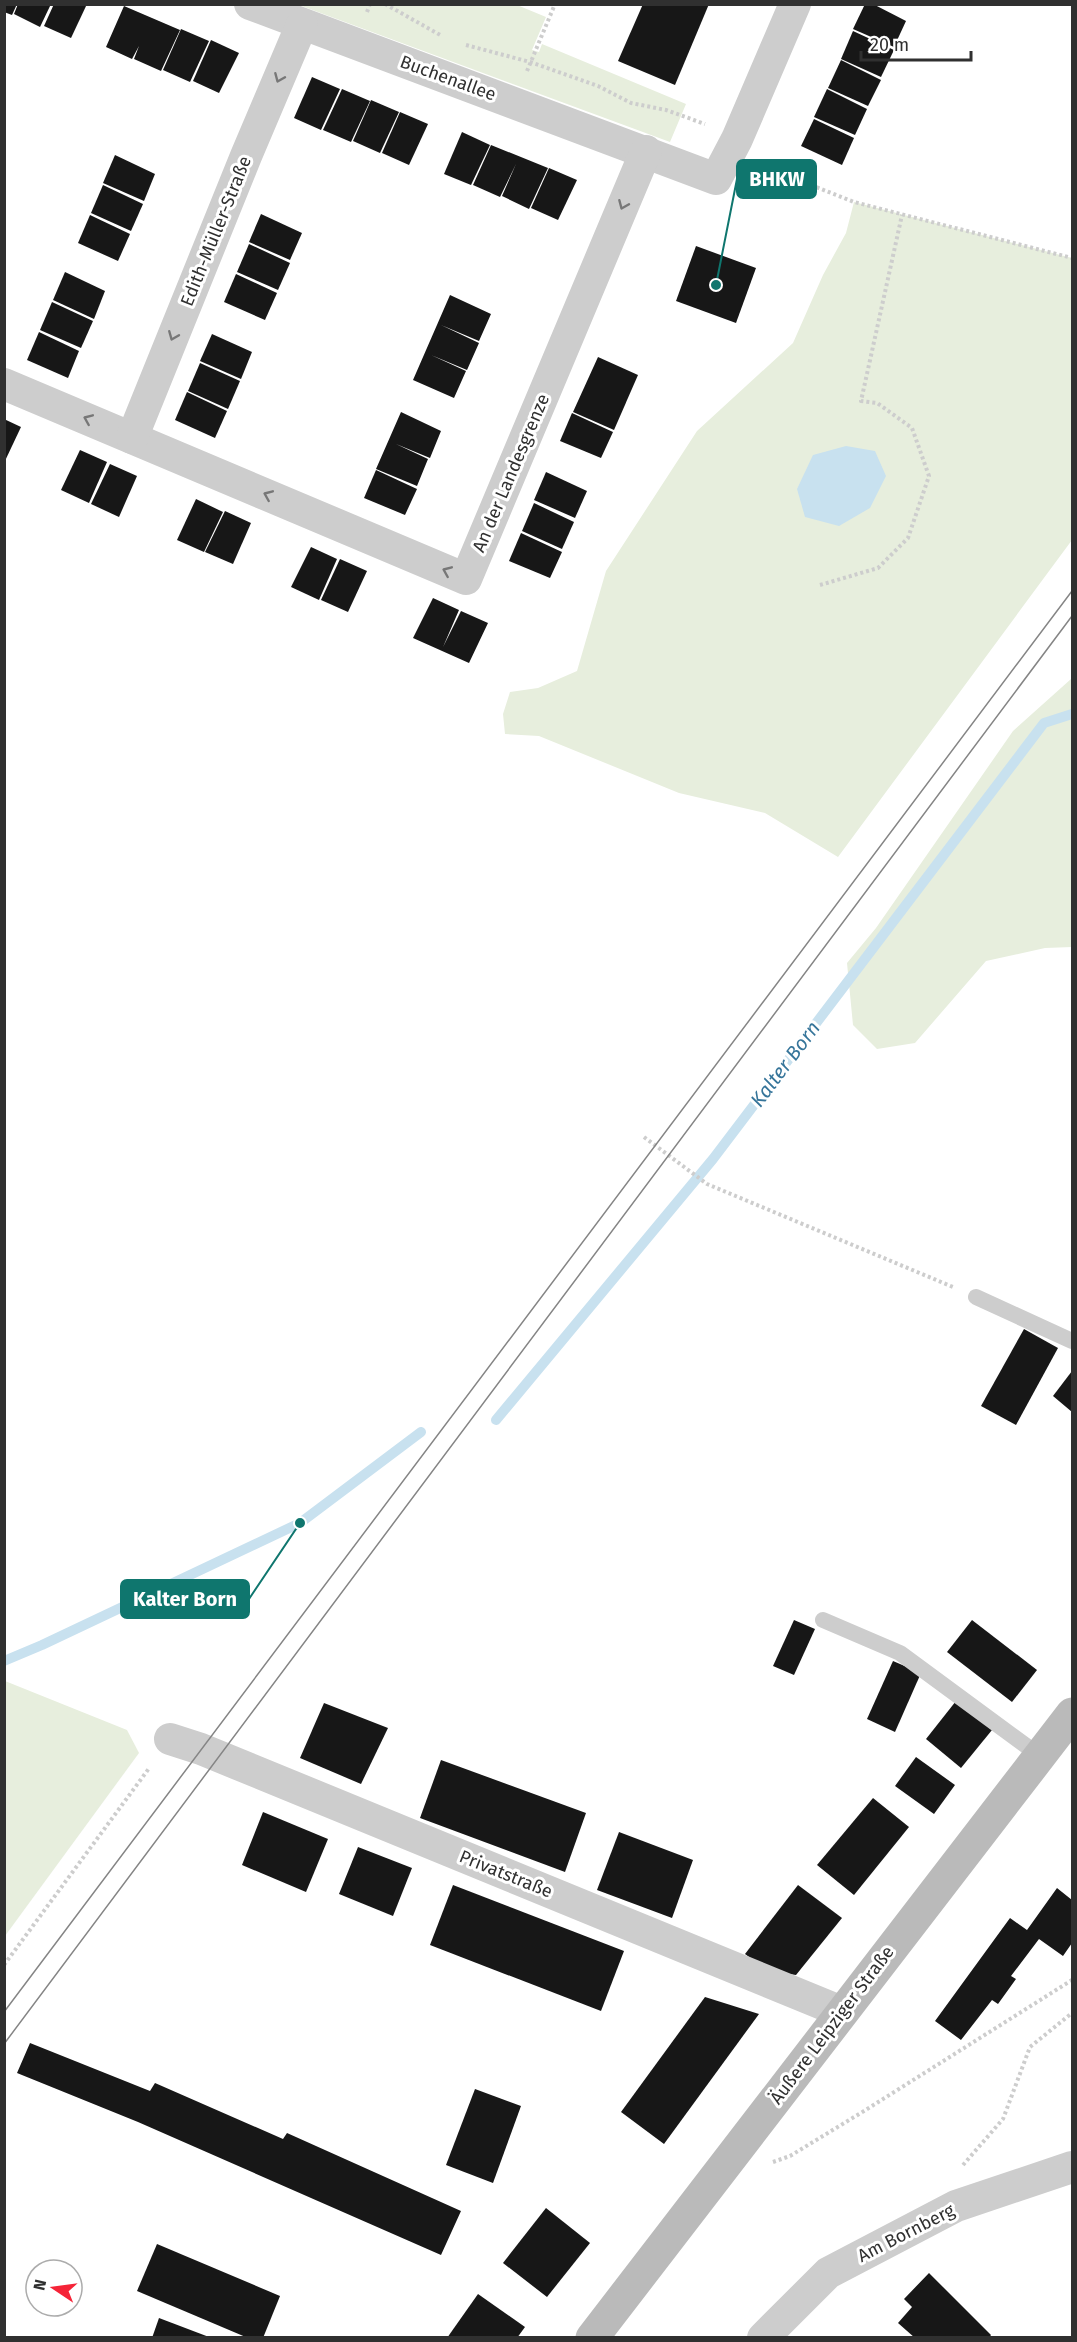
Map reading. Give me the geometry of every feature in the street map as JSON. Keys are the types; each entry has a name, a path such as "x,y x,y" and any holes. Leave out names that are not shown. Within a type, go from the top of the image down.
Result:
{"street":[{"name":"Buchenallee","path":"250,4 646,151"},
{"path":"646,151 716,179 737,139 795,4"},
{"name":"Edith-Müller-Straße","path":"132,438 302,24"},
{"name":"An der Landesgrenze","path":"4,384 466,579 646,151"},
{"name":"Äußere Leipziger Straße","path":"592,2337 1072,1714"},
{"name":"Privatstraße","path":"170,1739 201,1749 842,2012"},
{"name":"Am Bornberg","path":"763,2337 828,2273 956,2206 1072,2167"}],"lane":[{"path":"976,1297 1072,1341"},
{"path":"823,1620 900,1653 1040,1756"}],"path":[{"path":"385,4 446,39"},
{"path":"514,103 555,4"},
{"path":"463,45 530,62 598,86 631,103 666,110 737,139"},
{"path":"716,179 773,170 854,202 1072,258"},
{"path":"820,585 878,568 908,538 929,476 912,428 877,403 861,401 902,215"},
{"path":"644,1137 707,1184 976,1297"},
{"path":"4,1965 170,1739"},
{"path":"768,2164 790,2156 1072,1980"},
{"path":"956,2206 947,2184 1003,2119 1030,2047 1072,2013"}],"green space":[{"path":"299,5 517,5 546,17 532,50 539,52 542,44 686,104 670,142"},
{"path":"854,202 1072,258 1072,540 838,857 765,813 679,793 539,736 505,734 503,714 510,692 538,688 577,671 606,571 697,431 793,343 823,275 846,233"},
{"path":"1072,673 1072,947 1045,948 986,961 915,1043 877,1049 853,1025 847,963 876,928 1013,731 1071,679"},
{"path":"5,1681 127,1730 139,1753 5,1936"}],"water":[{"path":"846,446 875,451 886,476 870,508 839,526 805,517 797,489 813,455"}],"building":[{"path":"4,4 17,4 12,15 4,12"},
{"path":"18,4 51,4 40,27 14,14"},
{"path":"54,4 87,4 71,38 44,26"},
{"path":"643,4 709,4 675,85 618,61"},
{"path":"865,4 873,4 906,21 894,47 853,29"},
{"path":"124,6 180,30 161,71 134,59 139,46 132,59 106,47"},
{"path":"181,29 209,41 190,82 163,70"},
{"path":"853,31 894,50 881,77 841,59"},
{"path":"211,40 239,53 219,93 193,81"},
{"path":"841,60 881,80 868,106 828,88"},
{"path":"312,77 340,89 321,130 294,118"},
{"path":"342,89 370,101 351,142 323,130"},
{"path":"827,89 867,109 855,135 814,117"},
{"path":"371,100 399,112 380,153 353,141"},
{"path":"400,112 428,124 409,165 382,153"},
{"path":"814,119 854,138 842,165 801,146"},
{"path":"462,132 490,145 471,185 444,174"},
{"path":"491,145 548,168 529,209 502,196 516,164 500,197 473,185"},
{"path":"115,155 155,174 144,201 103,183"},
{"path":"549,168 577,180 558,220 531,208"},
{"path":"103,185 143,204 131,231 91,213"},
{"path":"261,214 302,233 290,260 249,242"},
{"path":"90,215 130,234 118,261 78,243"},
{"path":"249,244 290,263 278,290 237,272"},
{"path":"696,246 756,268 736,323 676,301"},
{"path":"65,272 105,291 94,319 53,300"},
{"path":"236,274 277,293 265,320 224,302"},
{"path":"450,295 491,314 479,341 441,325 479,343 467,370 431,355 466,371 454,398 413,380"},
{"path":"52,302 93,321 81,348 40,330"},
{"path":"39,332 79,351 68,378 27,360"},
{"path":"212,334 252,352 241,379 200,361"},
{"path":"598,357 638,375 614,430 573,412"},
{"path":"200,363 240,381 228,409 188,391"},
{"path":"187,392 227,411 215,438 175,420"},
{"path":"401,412 441,431 430,458 396,444 428,459 417,486 376,469"},
{"path":"572,413 613,432 601,458 560,441"},
{"path":"4,419 21,427 4,463"},
{"path":"80,450 107,462 89,503 61,490"},
{"path":"110,464 137,476 119,517 91,504"},
{"path":"376,470 417,489 405,515 364,498"},
{"path":"546,472 587,491 575,518 534,500"},
{"path":"196,499 223,512 204,552 177,540"},
{"path":"534,503 574,522 562,549 522,531"},
{"path":"225,511 251,523 233,564 205,552"},
{"path":"521,533 562,552 550,578 509,561"},
{"path":"311,547 337,559 319,600 291,587"},
{"path":"340,559 367,571 348,612 321,600"},
{"path":"433,598 459,610 443,647 461,611 488,623 469,663 413,638"},
{"path":"1024,1329 1058,1348 1016,1425 981,1406"},
{"path":"1072,1371 1072,1412 1053,1396"},
{"path":"794,1620 815,1629 794,1675 773,1666"},
{"path":"972,1620 1037,1670 1012,1702 947,1652"},
{"path":"893,1661 921,1673 895,1732 867,1719"},
{"path":"956,1701 992,1730 961,1768 926,1739"},
{"path":"324,1703 388,1728 361,1784 300,1758"},
{"path":"916,1757 955,1785 934,1814 895,1786"},
{"path":"441,1760 586,1813 565,1872 420,1818"},
{"path":"873,1798 909,1827 854,1895 817,1865"},
{"path":"263,1812 328,1839 306,1892 242,1865"},
{"path":"619,1832 693,1860 672,1918 597,1890"},
{"path":"358,1847 412,1868 393,1916 339,1894"},
{"path":"453,1885 624,1951 601,2011 430,1945"},
{"path":"798,1885 842,1918 796,1975 768,1971 745,1954"},
{"path":"1057,1888 1072,1900 1072,1943 1063,1956 1039,1939 1011,1976 1016,1979 998,2004 992,2000 961,2040 935,2021 1010,1918 1027,1930"},
{"path":"705,1997 759,2014 664,2144 621,2112"},
{"path":"30,2043 150,2091 155,2083 283,2139 287,2133 461,2211 441,2255 138,2122 17,2073"},
{"path":"475,2089 521,2106 493,2183 446,2165"},
{"path":"546,2208 590,2243 547,2297 503,2263"},
{"path":"157,2244 280,2296 263,2338 248,2338 137,2291"},
{"path":"929,2273 991,2335 989,2338 915,2338 898,2323 912,2307 904,2299"},
{"path":"478,2294 525,2327 517,2338 447,2338"},
{"path":"159,2318 209,2337 209,2338 152,2338"}],"waterway":[{"name":"Kalter Born","path":"496,1420 713,1159 1044,723 1072,714"},
{"name":"Kalter Born","path":"4,1661 300,1523 421,1432"}],"tram line":[{"path":"4,2012 1072,591"},
{"path":"4,2044 1072,616"}],"place":[{"name":"BHKW","path":"716,285"},
{"name":"Kalter Born","path":"300,1523"}]}
